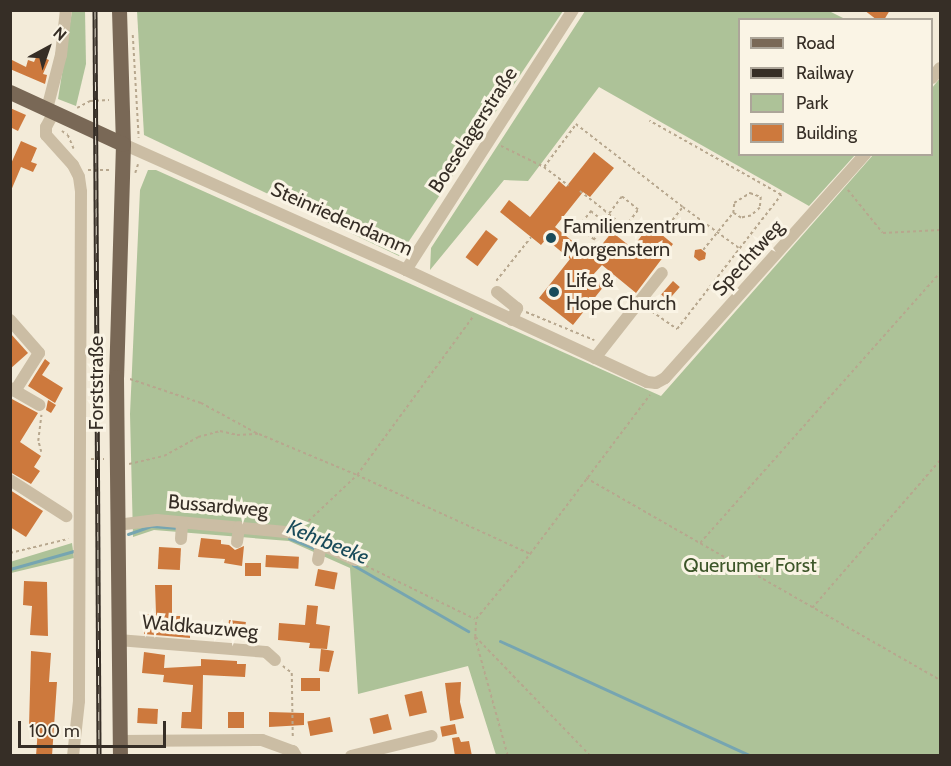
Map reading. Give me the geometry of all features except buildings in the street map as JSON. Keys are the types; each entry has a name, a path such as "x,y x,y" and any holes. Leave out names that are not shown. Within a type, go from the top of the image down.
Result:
{"main road":[{"name":"Forststraße","path":"118,10 130,101 123,144 116,377 119,748"},
{"name":"Steinriedendamm","path":"10,92 123,144"}],"street":[{"path":"66,10 61,55 46,135 73,165 79,177 81,192 79,701 73,756"},
{"name":"Boeselagerstraße","path":"406,270 573,10"},
{"name":"Steinriedendamm","path":"123,144 406,270 479,306 647,382 656,383"},
{"name":"Spechtweg","path":"656,383 665,378 863,156"},
{"path":"595,358 662,273"},
{"path":"494,289 517,308 512,320"},
{"path":"10,320 39,353 13,389 39,405"},
{"path":"10,480 66,516"},
{"name":"Bussardweg","path":"117,525 157,520 296,533 355,560"},
{"path":"181,539 182,523"},
{"path":"237,543 239,527"},
{"path":"318,560 321,545"},
{"name":"Waldkauzweg","path":"118,640 266,652 275,660"},
{"path":"351,756 432,736"},
{"path":"119,748 262,740 294,753"}],"path":[{"path":"132,31 136,52 130,101 139,136"},
{"path":"74,108 90,101 130,101"},
{"path":"639,302 677,329 781,195 649,121"},
{"path":"544,167 576,124 740,248"},
{"path":"489,140 544,167 569,186"},
{"path":"135,173 138,168"},
{"path":"841,182 883,233 940,230"},
{"path":"580,191 625,227 638,210 622,197 609,214"},
{"path":"703,250 733,213 734,203 747,194 755,193 761,198 760,208 751,216 741,218 733,213"},
{"path":"661,234 683,207"},
{"path":"599,217 604,210"},
{"path":"591,211 599,217 607,224 594,240 578,227 591,211"},
{"path":"494,289 531,237"},
{"path":"700,544 940,273"},
{"path":"296,533 357,475 479,306"},
{"path":"517,308 605,345"},
{"path":"116,377 129,379 201,403 258,434 357,475 530,554"},
{"path":"508,756 475,637 476,620 530,554 651,395 656,383"},
{"path":"39,405 42,411 38,441 41,452"},
{"path":"81,460 117,459 131,464 164,456 198,437 220,431 237,435 258,434"},
{"path":"811,608 940,460"},
{"path":"586,478 940,680"},
{"path":"10,553 80,536"},
{"path":"355,560 476,620"},
{"path":"475,637 590,756"},
{"path":"275,660 292,673 294,753"}],"green space":[{"path":"137,10 563,11 399,256 144,135"},
{"path":"72,11 85,11 86,64 76,106 58,99"},
{"path":"585,11 829,11 843,18 738,18 738,156 854,156 809,206 599,87 528,181 504,180 430,270 431,248"},
{"name":"Querumer Forst","path":"940,78 940,755 496,755 468,666 358,694 350,568 289,541 154,530 133,537 130,414 140,190 148,170 156,170 661,396 872,156 933,156 933,87"},
{"path":"72,543 74,558 11,573 10,562"}],"waterway":[{"name":"Kehrbeeke","path":"128,534 151,526 178,528"},
{"name":"Kehrbeeke","path":"289,538 316,549"},
{"name":"Kehrbeeke","path":"10,569 77,550"},
{"name":"Kehrbeeke","path":"353,565 468,631"},
{"name":"Kehrbeeke","path":"500,641 751,756"}],"railway":[{"path":"95,10 99,756"}],"place":[{"name":"Familienzentrum Morgenstern","path":"551,238"},
{"name":"Life & Hope Church","path":"554,292"}]}
